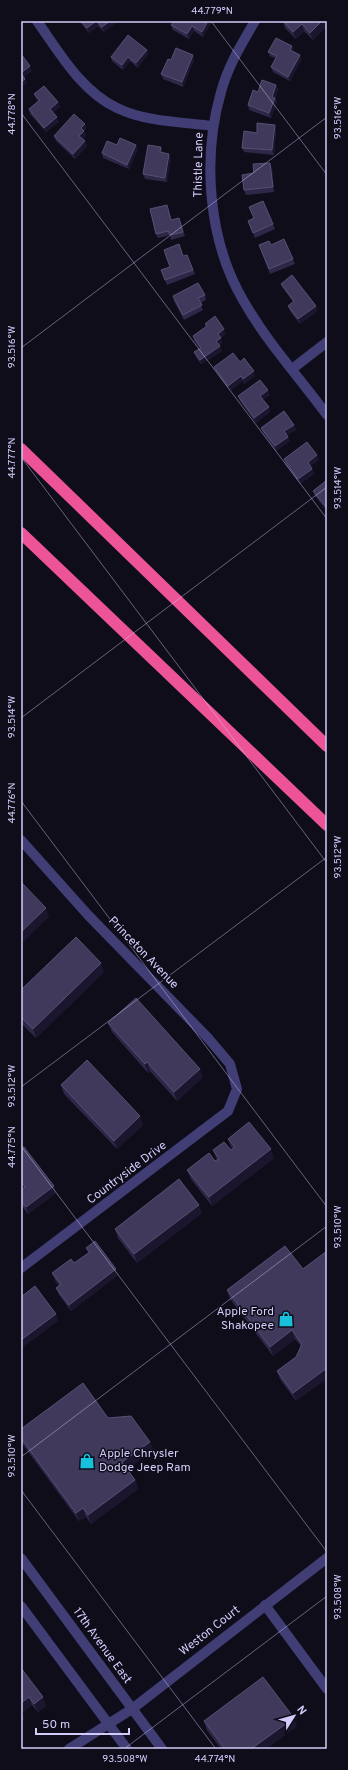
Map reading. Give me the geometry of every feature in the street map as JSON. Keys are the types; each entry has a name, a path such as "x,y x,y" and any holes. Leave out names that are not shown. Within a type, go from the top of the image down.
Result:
{"highway":[{"path":"21,449 327,746"},
{"path":"21,533 327,825"}],"street":[{"path":"37,21 75,73 95,94 117,108 146,117 213,126"},
{"name":"Thistle Lane","path":"255,21 234,58 221,91 213,126 210,162 212,207 223,252 242,299 268,338 327,415"},
{"path":"292,369 327,342"},
{"name":"Princeton Avenue","path":"21,840 88,915 208,1038 230,1064 237,1089"},
{"name":"Countryside Drive","path":"21,1268 195,1138 228,1111 237,1089"},
{"name":"17th Avenue East","path":"21,1558 162,1749"},
{"name":"Weston Court","path":"69,1749 132,1709 327,1558"},
{"path":"265,1605 327,1689"},
{"path":"21,1606 127,1749"}],"building":[{"path":"81,21 96,21 87,28"},
{"path":"97,21 110,21 102,27"},
{"path":"174,21 208,21 202,32 192,26 187,34 171,25"},
{"path":"283,21 322,21 310,33 302,24 293,32"},
{"path":"128,35 147,50 136,63 128,57 122,65 111,57"},
{"path":"276,38 292,46 290,50 300,55 288,77 271,67 277,56 268,52"},
{"path":"176,48 193,55 182,82 161,74 168,59 171,60"},
{"path":"21,54 30,66 21,73"},
{"path":"21,73 25,79 21,82"},
{"path":"262,80 276,85 272,97 275,98 269,113 248,105 253,90 258,92"},
{"path":"44,86 58,102 50,109 57,117 44,128 29,109 40,100 34,94"},
{"path":"74,114 85,124 81,128 84,131 79,136 85,141 73,154 54,136"},
{"path":"257,123 275,125 272,150 242,148 244,131 257,133"},
{"path":"120,138 136,145 127,165 102,153 107,141 117,145"},
{"path":"148,145 161,147 160,152 169,154 165,178 143,174"},
{"path":"270,163 273,187 244,190 242,175 254,173 253,164"},
{"path":"263,201 273,224 253,233 248,221 254,218 249,207"},
{"path":"167,205 171,220 179,218 183,232 170,235 168,231 156,234 150,209"},
{"path":"284,239 293,259 269,269 259,245 269,241 271,245"},
{"path":"179,244 183,256 187,255 193,270 165,280 161,270 170,267 164,250"},
{"path":"292,275 316,306 298,319 288,306 294,301 281,284"},
{"path":"198,283 205,295 198,298 202,305 183,315 173,296"},
{"path":"215,316 224,329 218,334 221,338 216,341 220,346 200,360 194,352 201,348 193,336 207,326 205,324"},
{"path":"233,353 240,362 244,358 254,371 243,379 241,376 228,386 214,367"},
{"path":"260,380 268,390 260,396 269,407 254,418 238,396"},
{"path":"284,411 294,425 284,431 288,437 275,446 261,428"},
{"path":"307,442 317,455 308,462 312,469 298,479 284,459"},
{"path":"327,480 327,508 313,491"},
{"path":"21,883 46,908 21,932"},
{"path":"76,937 101,963 33,1029 21,1017 21,990"},
{"path":"136,998 200,1069 174,1092 147,1062 145,1064 108,1023"},
{"path":"87,1060 140,1116 114,1141 61,1085"},
{"path":"249,1122 271,1149 209,1197 187,1170 209,1153 215,1161 219,1159 213,1150 224,1142 231,1150 235,1147 228,1139"},
{"path":"24,1147 54,1186 26,1207 21,1201 21,1190 25,1187 22,1183 21,1184 21,1148"},
{"path":"179,1179 199,1205 134,1254 115,1229"},
{"path":"95,1241 116,1269 69,1305 56,1288 61,1284 52,1273 71,1259 74,1263 90,1252 86,1248"},
{"name":"Apple Ford Shakopee","path":"285,1246 303,1269 327,1251 327,1368 293,1393 277,1371 296,1357 302,1344 292,1330 270,1347 227,1290"},
{"path":"35,1286 56,1314 21,1340 21,1297"},
{"name":"Apple Chrysler Dodge Jeep Ram","path":"83,1383 108,1418 131,1416 150,1442 122,1462 135,1480 88,1515 83,1508 76,1513 21,1438 21,1429"},
{"path":"21,1668 43,1697 34,1704 29,1697 21,1703"},
{"path":"263,1677 294,1718 251,1749 225,1749 204,1721"}],"place":[{"name":"Apple Ford Shakopee","path":"286,1319"},
{"name":"Apple Chrysler Dodge Jeep Ram","path":"87,1461"}]}
